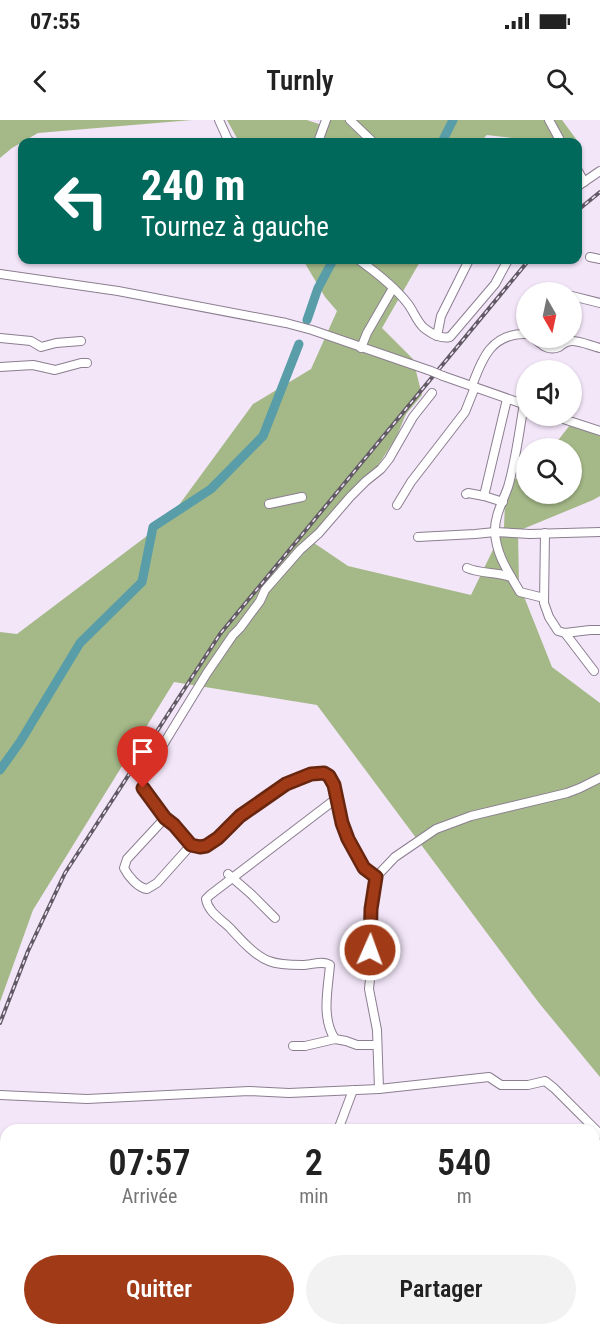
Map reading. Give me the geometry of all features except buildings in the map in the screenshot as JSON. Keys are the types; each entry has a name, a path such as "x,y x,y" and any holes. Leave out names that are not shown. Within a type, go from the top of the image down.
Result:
{"street":[{"path":"219,120 227,138"},
{"path":"319,138 326,120"},
{"path":"350,120 369,138"},
{"path":"549,120 559,138"},
{"path":"582,183 600,171"},
{"path":"590,257 600,259"},
{"path":"364,264 393,288 409,305 422,325 437,336 445,338 450,337 495,284 503,264"},
{"path":"437,336 441,316 467,264"},
{"path":"0,274 118,291 286,323 312,330 516,402"},
{"path":"361,348 393,288"},
{"path":"582,298 600,303"},
{"path":"397,505 411,482 465,412 482,360 497,342 508,336 516,335"},
{"path":"0,338 31,341 41,347 81,341"},
{"path":"582,343 600,348"},
{"path":"0,367 33,365 55,369 87,363"},
{"path":"376,877 364,868 348,839 334,785 329,776 324,773 311,774 286,784 240,816 226,831 206,846 200,847 191,845 165,818 143,788 142,781 232,634 240,628 260,601 265,590 300,550 389,459 413,417 432,393"},
{"path":"484,496 507,399"},
{"path":"521,426 508,487 495,521 495,532 502,561 520,592 544,598"},
{"path":"582,426 600,432"},
{"path":"466,494 484,496 502,502"},
{"path":"269,504 302,497"},
{"path":"418,537 495,532 530,534 600,532"},
{"path":"545,533 544,603 549,617 558,631 565,633 600,630"},
{"path":"467,568 476,572 501,573 511,577"},
{"path":"565,633 594,671"},
{"path":"379,1089 376,1030 369,988 371,909 376,877 396,857 436,829 454,821 567,793 600,778"},
{"path":"336,1039 328,1024 326,991 330,965 325,962 302,965 268,961 239,939 212,912 207,899 230,876 337,798"},
{"path":"165,818 127,860 124,868 126,873 147,889 157,883 191,845"},
{"path":"230,876 275,918"},
{"path":"293,1046 305,1046 336,1039 357,1045 376,1045"},
{"path":"0,1095 87,1098 249,1091 289,1093 379,1089 489,1077 501,1085 528,1085 544,1081 590,1124"},
{"path":"340,1124 353,1090"}],"green space":[{"path":"0,120 192,120 38,133 29,138 18,138 18,145 0,158"},
{"path":"227,120 307,120 322,125 327,120 562,120 575,138 513,138 487,135 484,138 237,138"},
{"path":"305,264 419,264 382,328 413,359 422,395 406,414 396,438 371,476 314,543 348,566 471,595 504,527 505,502 512,482 516,479 516,504 582,504 582,438 560,438 569,426 600,436 600,496 593,500 518,531 519,584 552,667 600,703 600,1077 539,1003 317,705 174,682 33,910 0,1002 0,632 17,634 168,520 253,404 311,369 337,311 325,297"}],"waterway":[{"path":"444,138 453,120"},
{"path":"307,320 318,288 331,264"},
{"path":"0,770 20,742 80,643 142,582 153,527 211,489 263,436 299,344"}],"railway":[{"path":"582,207 600,192"},
{"path":"0,1023 28,951 65,873 220,634 526,264"}],"route":[{"path":"143,788 165,818 191,845 200,847 218,838 240,816 286,784 311,774 324,773 329,776 334,785 348,839 364,868 376,877 371,909 370,950"}]}
